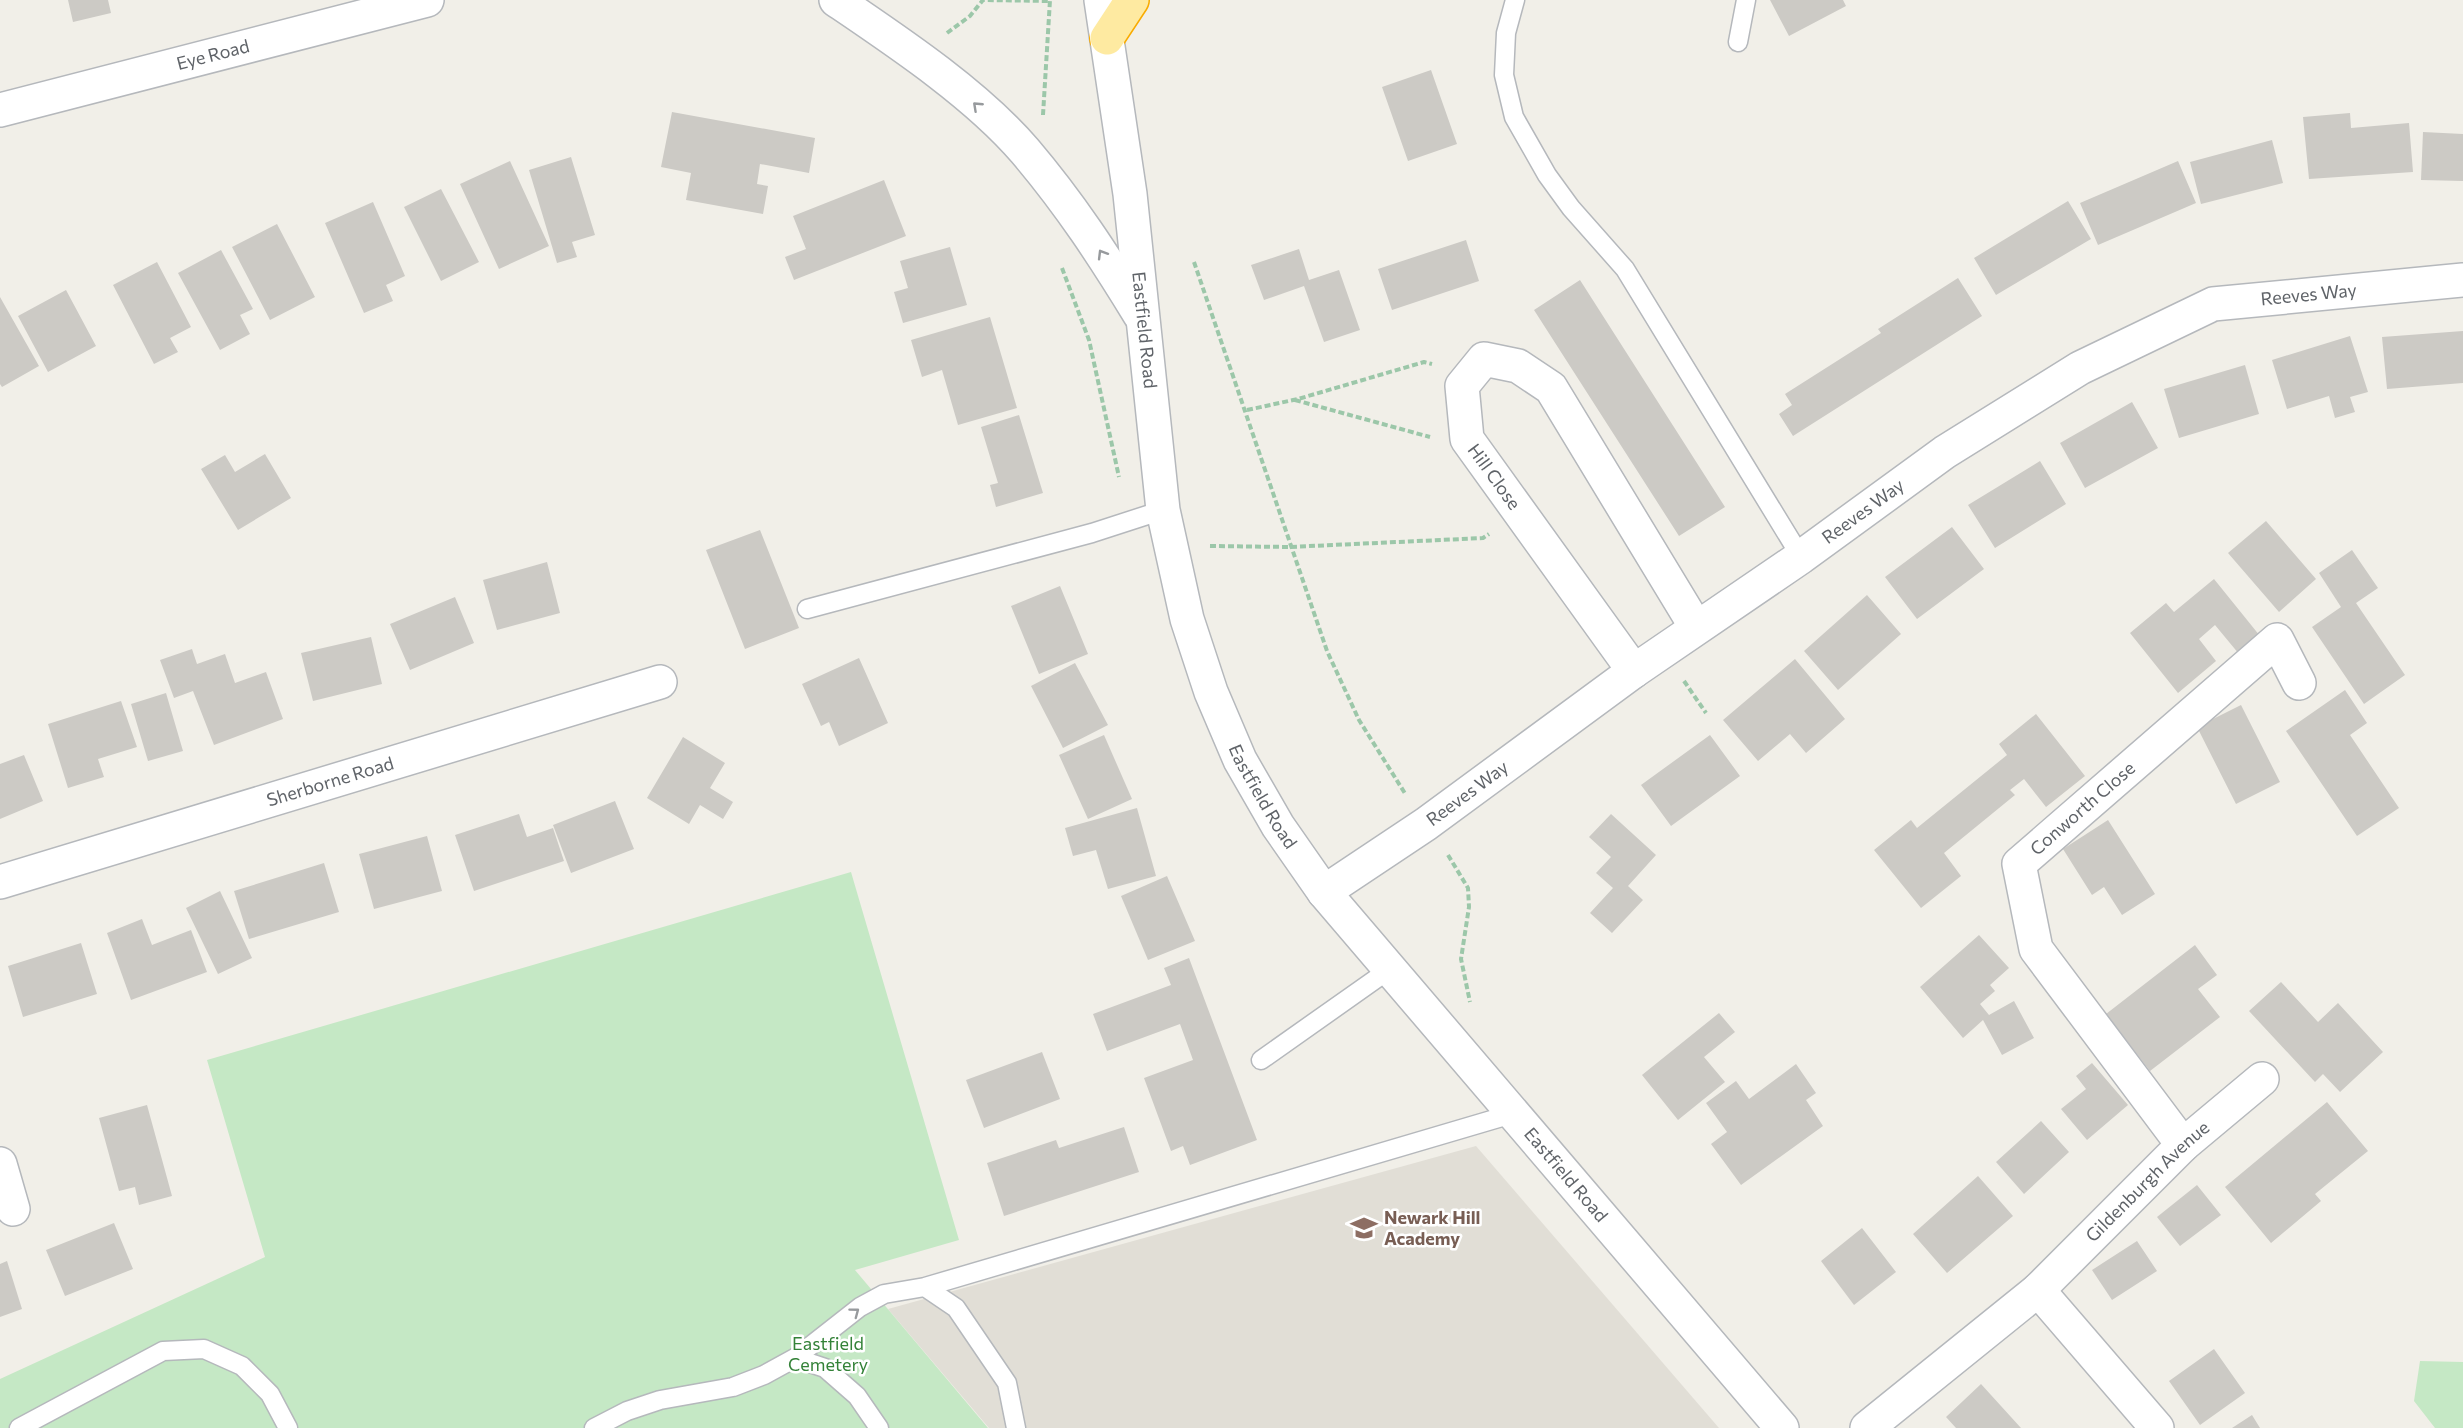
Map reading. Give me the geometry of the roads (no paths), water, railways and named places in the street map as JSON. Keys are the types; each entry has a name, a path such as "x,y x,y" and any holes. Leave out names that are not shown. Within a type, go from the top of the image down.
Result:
{"highway":[{"path":"1107,38 1132,0"}],"street":[{"name":"Eye Road","path":"0,110 389,5 427,0"},
{"path":"836,0 971,99 1024,149 1086,227 1144,322"},
{"name":"Eastfield Road","path":"1101,0 1130,194 1163,510 1187,619 1211,692 1240,760 1278,826 1324,892 1782,1428"},
{"name":"Reeves Way","path":"1324,892 1426,824 1634,671 1801,557 1945,452 2080,368 2213,304 2463,280"},
{"name":"Hill Close","path":"1634,671 1467,439 1462,386 1484,359 1518,366 1551,388 1696,627"},
{"name":"Conworth Close","path":"2183,1145 2036,949 2019,864 2277,640 2299,683"},
{"name":"Sherborne Road","path":"0,882 660,682"},
{"name":"Gildenburgh Avenue","path":"1867,1428 2038,1290 2183,1145 2262,1079"},
{"path":"0,1164 13,1209"},
{"path":"2038,1290 2157,1428"}],"lane":[{"path":"1515,0 1506,33 1504,75 1514,117 1547,174 1571,208 1625,269 1801,557"},
{"path":"1738,42 1746,0"},
{"path":"807,609 1080,536 1163,510"},
{"path":"1261,1060 1389,969"},
{"path":"594,1428 627,1411 660,1400 732,1387 764,1375 795,1358 860,1307 884,1294 925,1287 1512,1114"},
{"path":"925,1287 956,1308 1007,1383 1016,1428"},
{"path":"19,1428 163,1351 204,1349 242,1366 270,1394 288,1428"},
{"path":"795,1358 825,1368 857,1396 879,1428"}],"place":[{"name":"Newark Hill Academy","path":"1364,1228"}],"park label":[{"name":"Eastfield Cemetery","path":"828,1354"}]}
